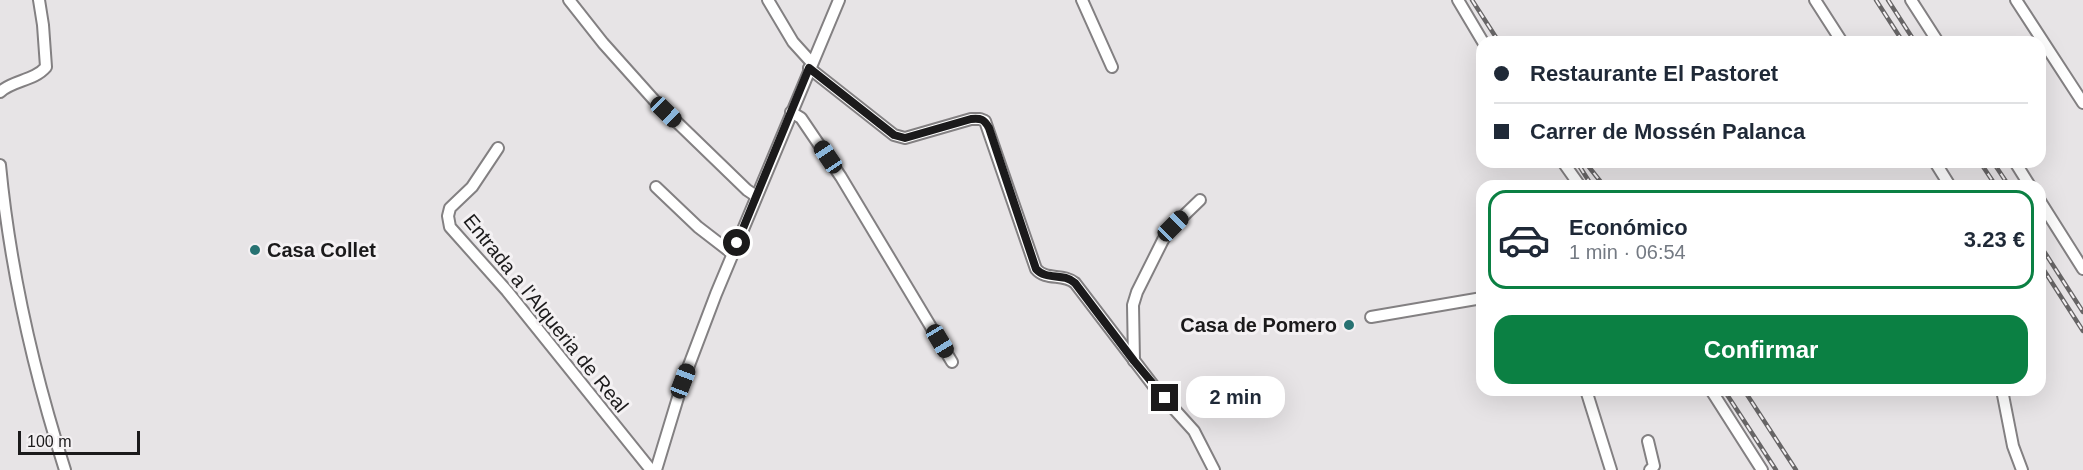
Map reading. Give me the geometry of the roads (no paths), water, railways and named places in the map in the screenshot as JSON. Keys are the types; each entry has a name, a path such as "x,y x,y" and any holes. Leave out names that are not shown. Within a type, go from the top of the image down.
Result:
{"street":[{"path":"0,92 5,87 40,74 45,68 39,0"},
{"path":"569,0 603,43 654,100 756,196"},
{"path":"768,0 793,42 811,65 894,135 905,138 971,119 980,118 985,121 1036,269 1043,275 1063,276 1072,280 1134,361 1194,431 1214,470"},
{"path":"656,470 683,381 732,254 839,0"},
{"path":"1082,0 1112,67"},
{"path":"1458,0 1479,36"},
{"path":"1815,0 1838,36"},
{"path":"1911,0 1934,36"},
{"path":"2016,0 2039,36"},
{"path":"2046,47 2083,104"},
{"path":"791,112 801,118 841,177 952,362"},
{"name":"Entrada a l'Alqueria de Real","path":"498,148 472,187 450,208 448,216 450,227 507,291 651,470"},
{"path":"0,165 4,231 41,392 65,470"},
{"path":"656,187 698,227 732,254"},
{"path":"1134,361 1133,305 1137,291 1163,240 1173,226 1200,200"},
{"path":"2046,210 2083,269"},
{"path":"1371,317 1476,299"},
{"path":"1588,396 1611,470"},
{"path":"1715,396 1762,470"},
{"path":"2003,396 2013,446 2022,470"},
{"path":"1648,441 1654,466 1650,470"}],"railway":[{"path":"1472,0 1495,36"},
{"path":"1876,0 1899,36"},
{"path":"1888,0 1911,36"},
{"path":"1581,168 1588,180"},
{"path":"1590,168 1599,180"},
{"path":"1984,168 1992,180"},
{"path":"1997,168 2005,180"},
{"path":"2046,254 2083,312"},
{"path":"2046,273 2083,331"},
{"path":"1728,396 1776,470"},
{"path":"1748,396 1796,470"}],"place":[{"name":"Casa Collet","path":"255,250"},
{"name":"Casa de Pomero","path":"1349,325"}]}
